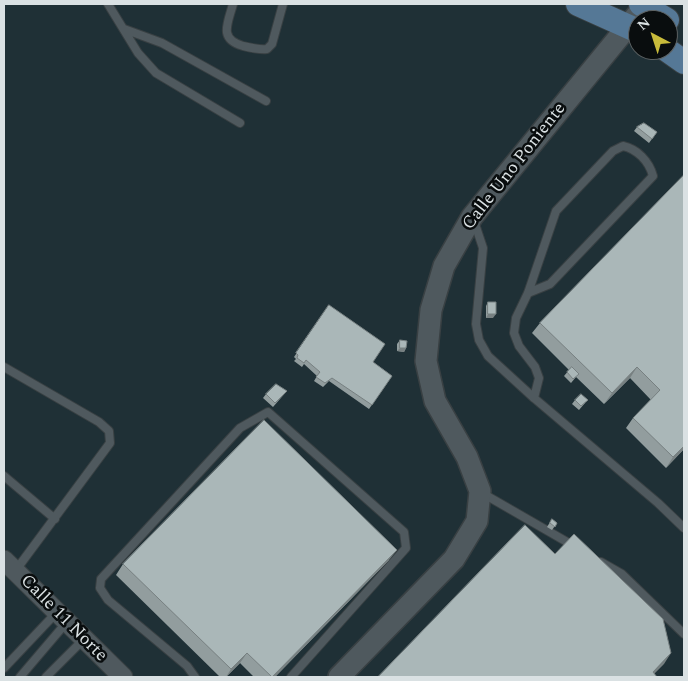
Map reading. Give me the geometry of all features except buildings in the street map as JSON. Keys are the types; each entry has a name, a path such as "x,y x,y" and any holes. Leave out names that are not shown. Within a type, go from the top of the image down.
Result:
{"main road":[{"path":"578,4 628,26"},
{"name":"Calle Uno Poniente","path":"339,677 454,559 477,521 480,491 467,457 435,401 426,362 431,310 444,266 472,217 628,34"}],"street":[{"name":"Calle 11 Norte","path":"10,566 123,677"}],"lane":[{"path":"108,4 138,53 156,74 240,123"},
{"path":"233,4 226,31 227,38 233,43 260,50 267,49 272,44 283,4"},
{"path":"124,29 162,43 266,100"},
{"path":"528,293 550,284 653,176 651,166 632,148 623,146 613,151 556,211 528,293 516,318 514,333 519,346 535,367 538,378 534,398"},
{"path":"472,217 483,248 476,324 479,340 488,356 534,398 658,502 684,528"},
{"path":"4,367 99,422 108,431 110,443 55,518 10,566"},
{"path":"195,677 187,666 108,600 100,588 101,579 240,428 268,412 404,532 406,548 291,677"},
{"path":"4,476 55,518"},
{"path":"480,491 579,549"},
{"path":"596,559 622,574 684,634"},
{"path":"4,668 62,617"},
{"path":"20,677 62,617"},
{"path":"46,677 84,640"}],"shaded area":[{"path":"4,4 684,4 684,677 4,677"}]}
